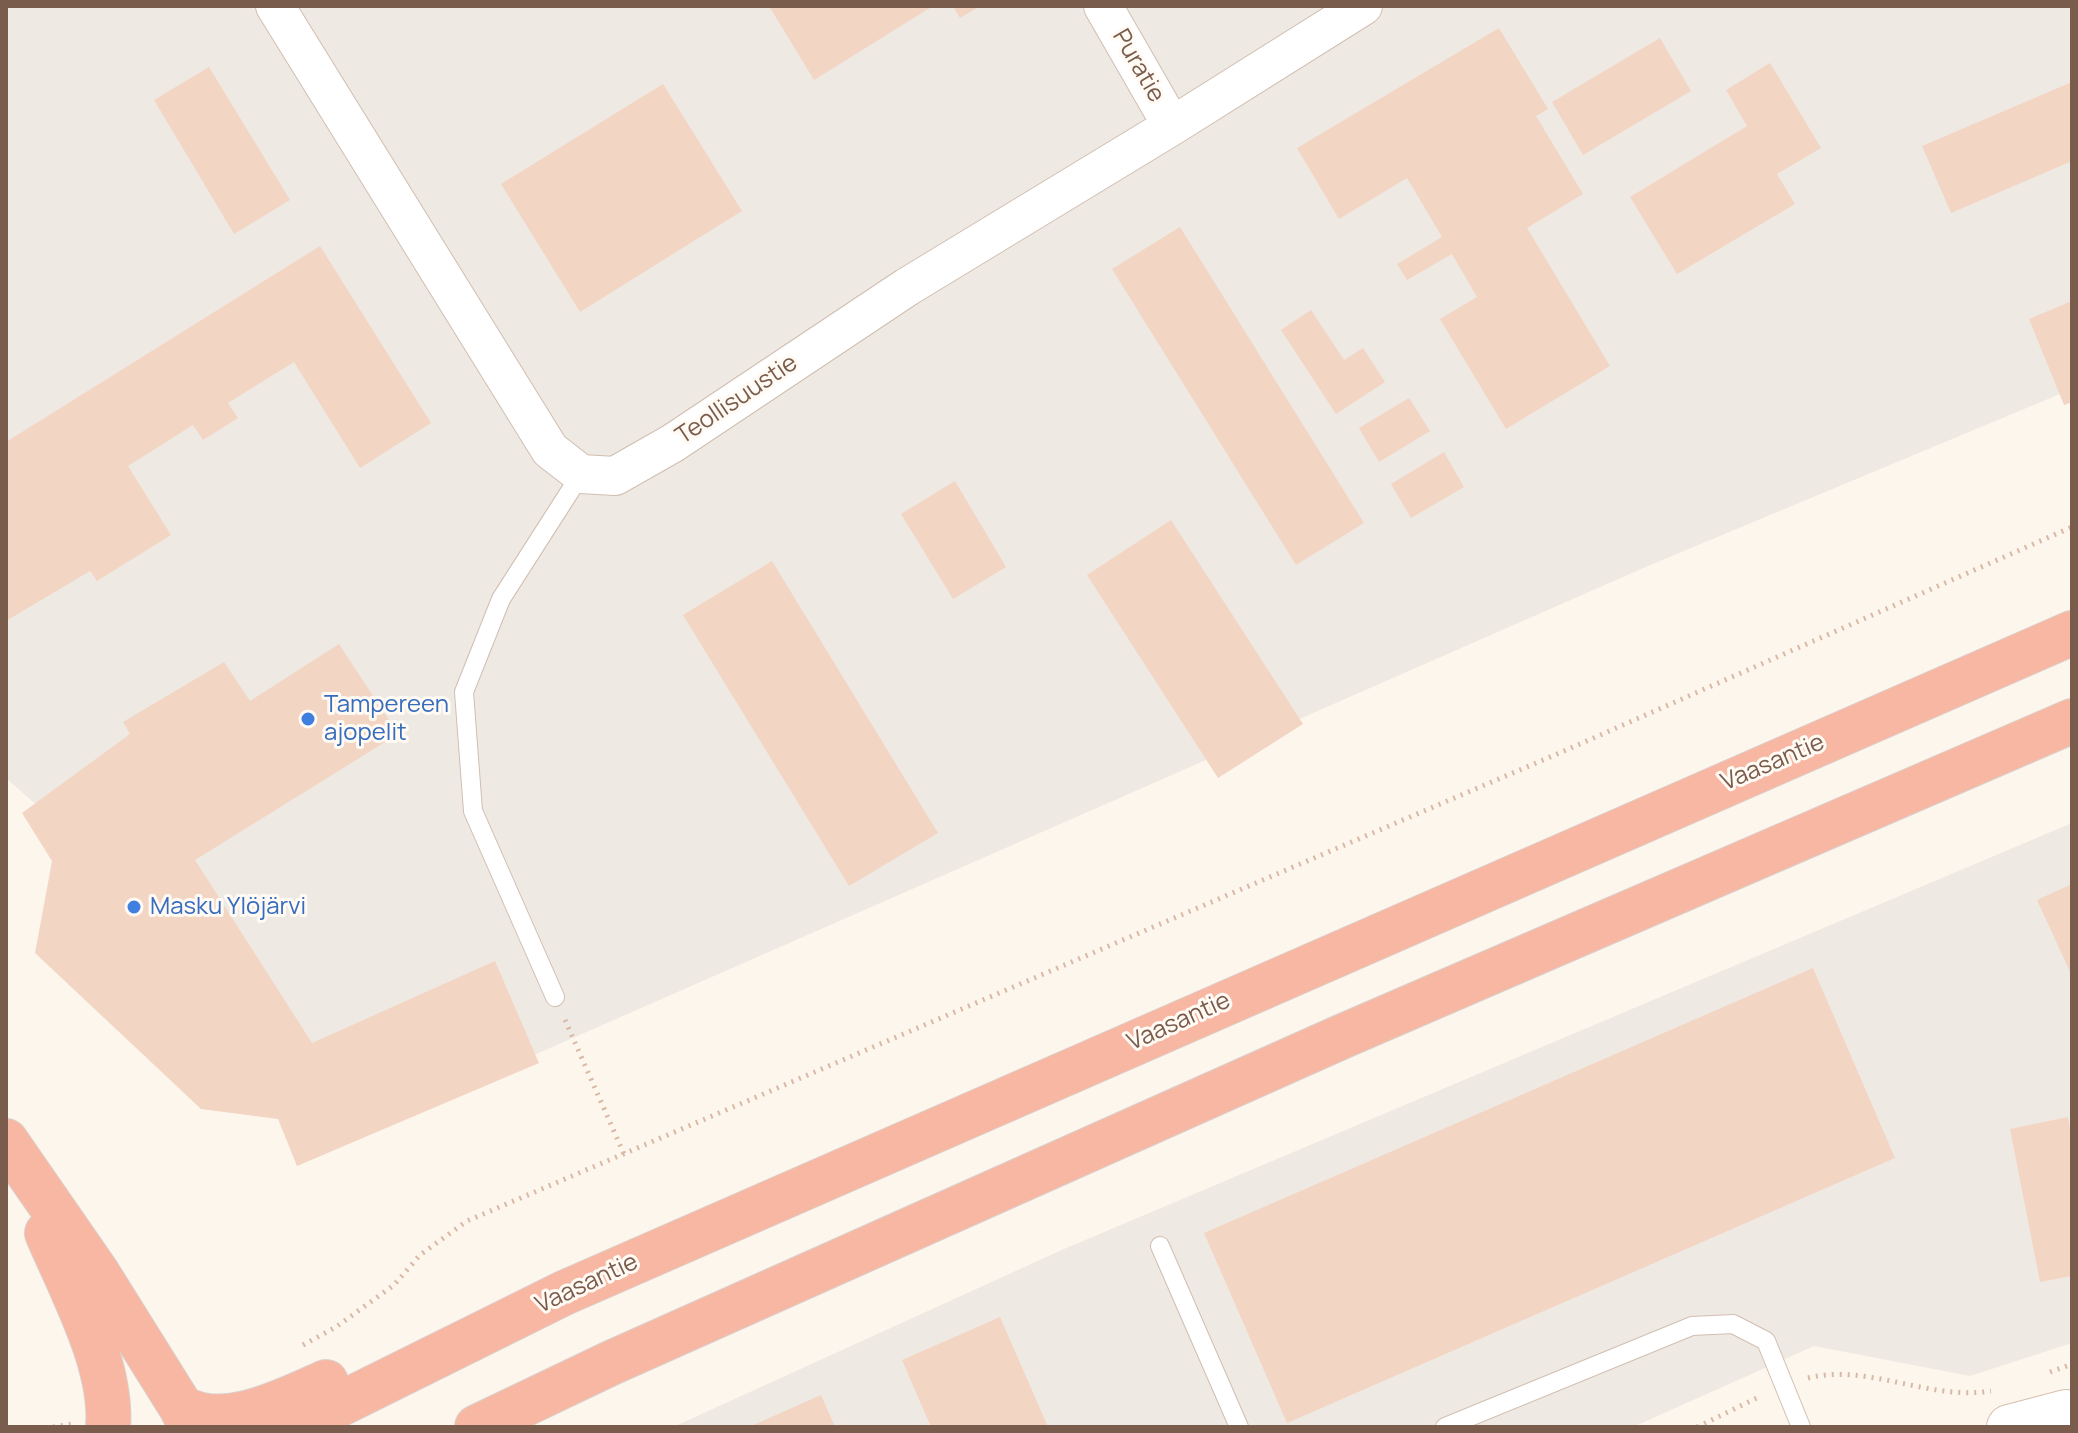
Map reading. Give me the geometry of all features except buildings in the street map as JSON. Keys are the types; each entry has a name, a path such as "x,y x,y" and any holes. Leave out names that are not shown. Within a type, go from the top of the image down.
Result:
{"highway":[{"name":"Vaasantie","path":"294,1427 564,1293 2072,633"},
{"path":"477,1427 640,1350 1327,1043 2072,721"},
{"path":"10,1148 96,1271 186,1417 191,1415 223,1421 240,1419 436,1335 564,1293"},
{"path":"10,1148 96,1353 106,1392 108,1425"}],"main road":[{"path":"2005,1408 2060,1404"}],"street":[{"path":"275,6 550,450 581,474"},
{"name":"Puratie","path":"1103,6 1172,126"},
{"name":"Teollisuustie","path":"581,474 615,476 673,443 907,287 1363,6"}],"lane":[{"path":"555,997 473,811 464,692 501,599 581,474"},
{"path":"1160,1246 1239,1427"},
{"path":"1445,1427 1692,1326 1733,1324 1766,1341 1801,1427"}],"path":[{"path":"296,1349 336,1327 394,1285 420,1255 467,1221 1564,751 2072,527"},
{"path":"555,997 624,1154"},
{"path":"2060,1404 2072,1364"},
{"path":"1697,1427 1785,1384 1828,1373 1938,1392 1974,1394 2005,1408"},
{"path":"53,1427 78,1422 108,1425"}],"shaded area":[{"path":"6,6 2072,6 2072,389 1648,566 525,1059 336,1070 6,778"},
{"path":"2072,823 2072,1343 1970,1376 1814,1346 1633,1427 673,1427 1064,1249"}],"place":[{"name":"Tampereen ajopelit","path":"308,719"},
{"name":"Masku Ylöjärvi","path":"134,907"}]}
